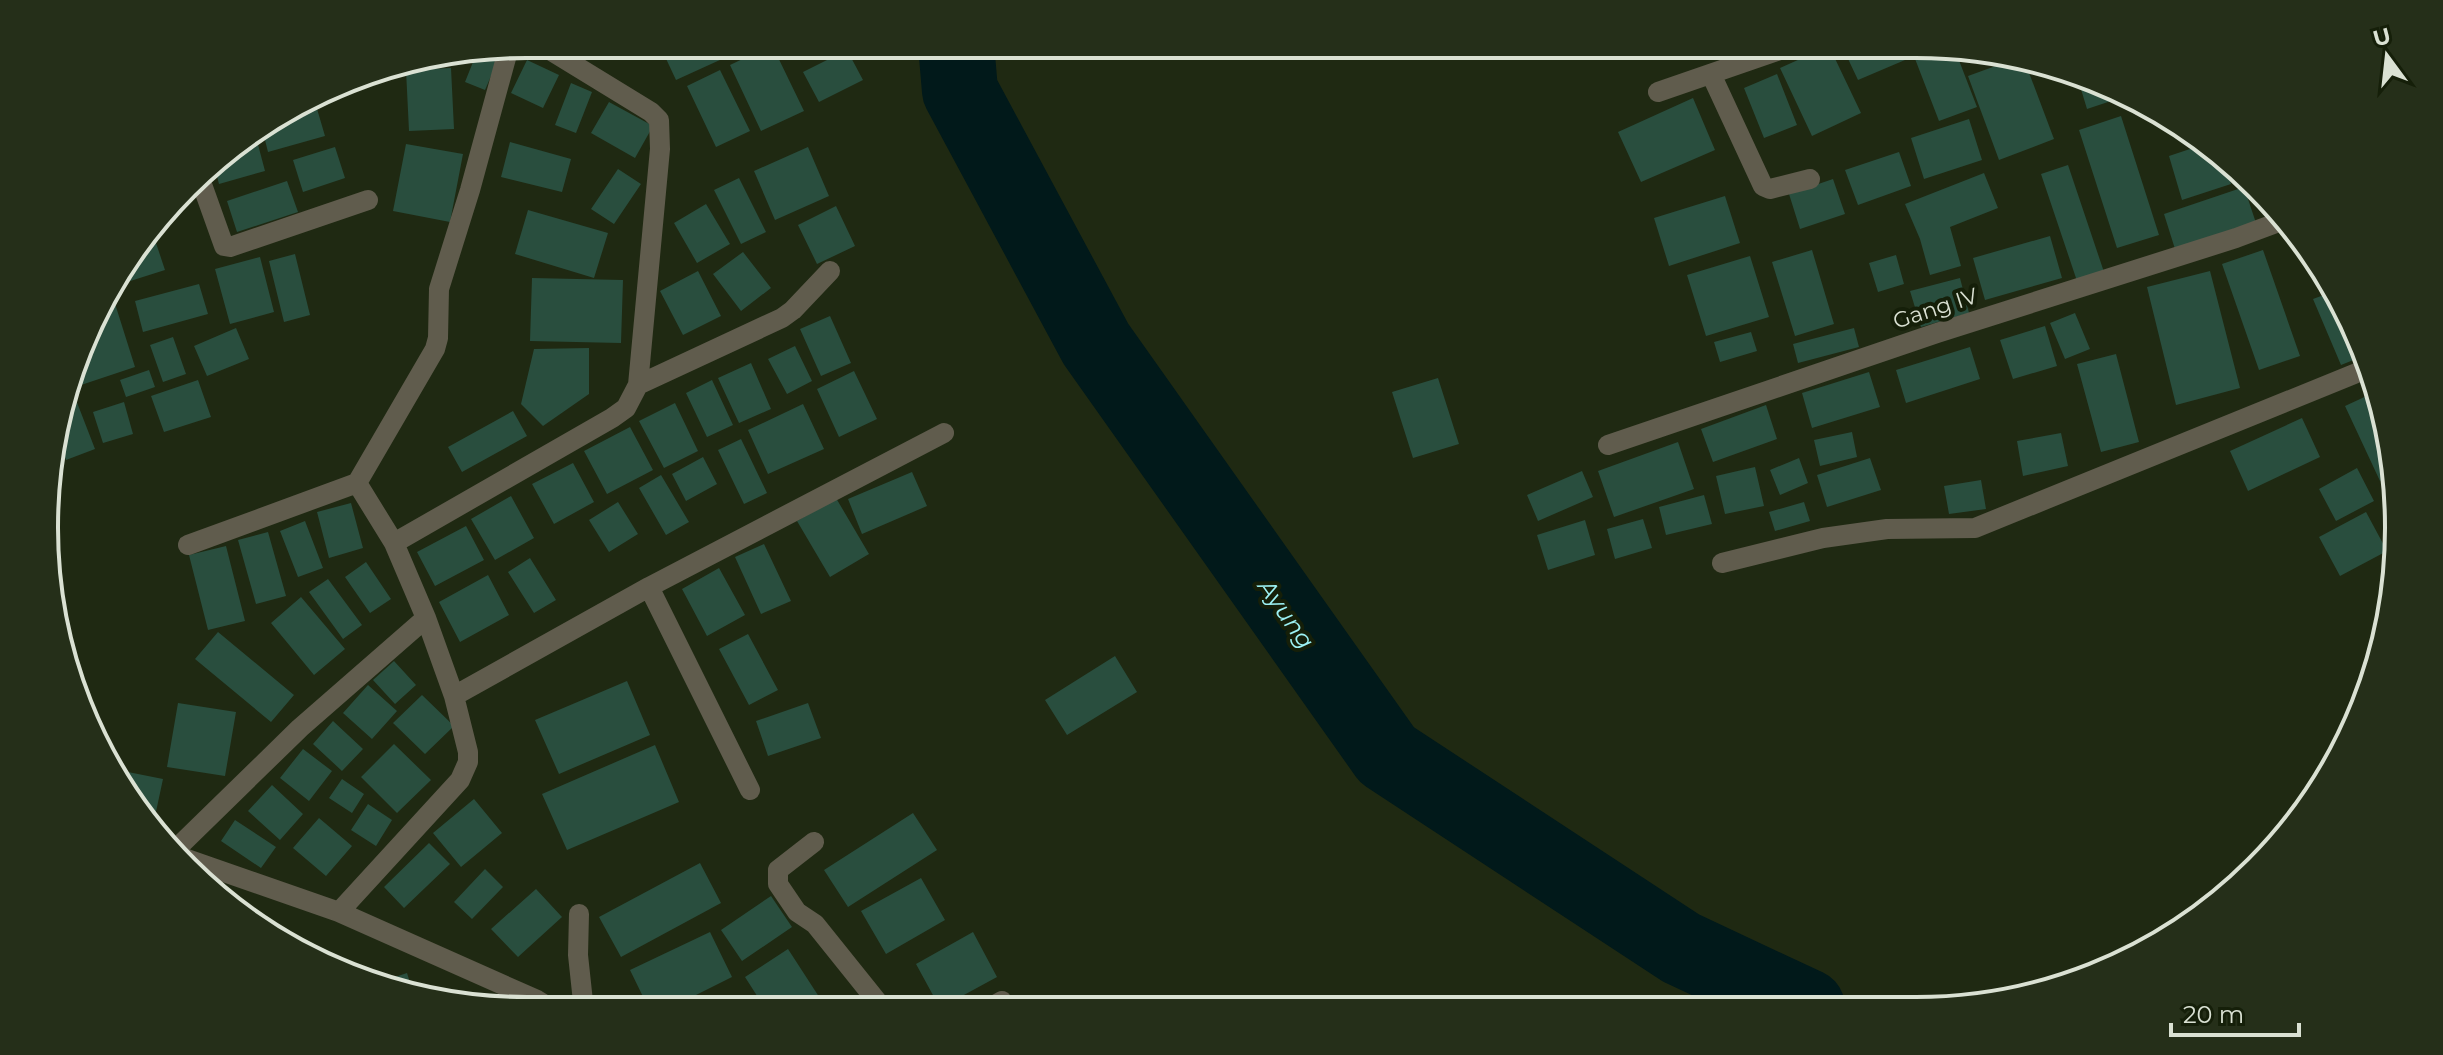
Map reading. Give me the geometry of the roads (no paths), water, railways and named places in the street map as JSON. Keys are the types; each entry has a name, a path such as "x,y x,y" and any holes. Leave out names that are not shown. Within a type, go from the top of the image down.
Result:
{"street":[{"path":"394,543 612,418 626,408 638,385 660,149 659,120 563,58"},
{"path":"1658,92 1757,58"},
{"path":"188,545 357,483 435,349 439,289 506,59"},
{"path":"1711,74 1763,186 1770,189 1810,179"},
{"path":"204,189 224,246 230,247 368,200"},
{"name":"Gang IV","path":"1608,445 1937,333 2273,224"},
{"path":"638,385 782,318 830,271"},
{"path":"1722,563 1823,538 1887,529 1975,528 2358,372"},
{"path":"454,696 649,587 944,433"},
{"path":"339,912 464,773 468,752 454,696 426,618 394,543 357,483"},
{"path":"649,587 750,790"},
{"path":"181,844 300,728 426,618"},
{"path":"814,842 778,870 778,884 797,912 815,924 874,997"},
{"path":"201,864 339,912 530,997"},
{"path":"579,914 578,955 582,997"}],"waterway":[{"name":"Ayung","path":"957,58 960,91 1096,344 1387,755 1681,948 1786,997"}]}
